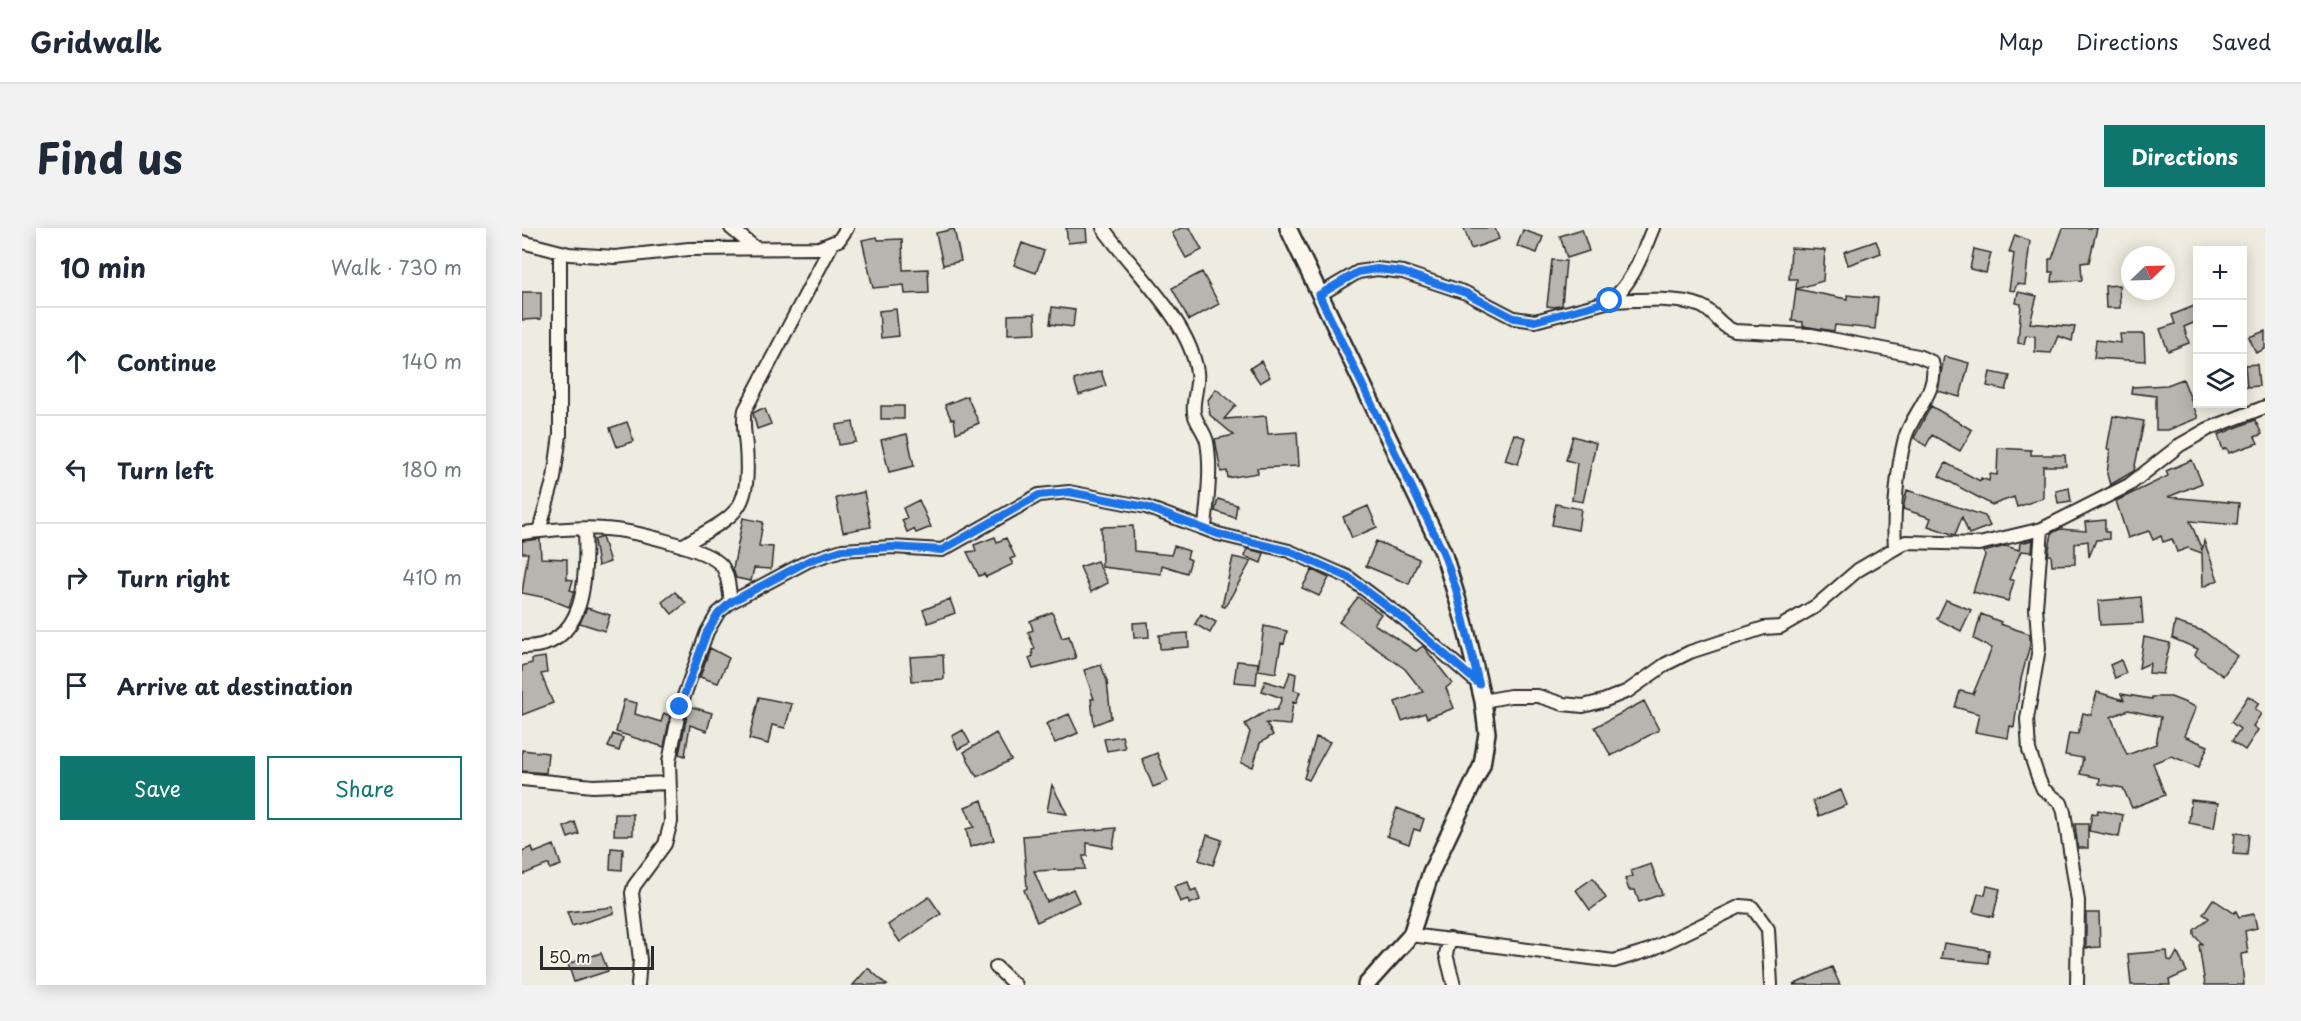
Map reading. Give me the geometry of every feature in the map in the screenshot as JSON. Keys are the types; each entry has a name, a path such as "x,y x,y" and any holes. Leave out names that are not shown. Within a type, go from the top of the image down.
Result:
{"street":[{"path":"730,228 754,247"},
{"path":"522,242 560,252 615,257 689,249 819,248 839,240 847,228"},
{"path":"1103,228 1158,298 1183,335 1192,355 1197,372 1194,415 1206,441 1209,465 1205,529"},
{"path":"1288,228 1443,552 1456,589 1483,701 1487,733 1482,765 1431,872 1411,934 1366,985"},
{"path":"1610,301 1620,294 1632,276 1653,228"},
{"path":"682,546 739,510 744,499 746,478 742,422 745,410 782,345 818,266 832,244"},
{"path":"539,531 554,478 560,435 560,252"},
{"path":"1319,295 1358,272 1377,269 1402,272 1466,293 1514,318 1535,321 1610,301 1640,300 1695,304 1704,308 1727,328 1735,331 1811,335 1918,356 1932,362 1934,375 1904,441 1893,527 1895,548"},
{"path":"1483,701 1519,696 1538,696 1563,704 1583,706 1603,701 1628,691 1666,664 1690,652 1764,628 1780,627 1816,606 1858,570 1906,542 1979,544 2042,529 2129,485 2180,445 2208,429 2265,407"},
{"path":"638,985 640,960 632,893 634,886 665,844 671,822 669,762 680,707 707,632 718,614 731,602 808,561 842,550 892,547 942,550 1039,495 1069,492 1102,498 1146,507 1205,529 1289,551 1348,577 1404,619 1479,684"},
{"path":"522,647 561,638 568,630 585,581 585,529"},
{"path":"522,533 606,529 682,546 709,556 721,565 731,602"},
{"path":"2042,529 2036,608 2039,648 2027,719 2030,750 2039,780 2043,789 2061,803 2064,812 2078,901 2077,985"},
{"path":"522,779 593,786 669,783"},
{"path":"1411,934 1614,961 1650,950 1741,906 1752,907 1768,929 1771,985"},
{"path":"1450,939 1446,954 1454,985"},
{"path":"996,968 1015,985"}],"building":[{"path":"1066,228 1086,228 1087,241 1068,243"},
{"path":"1181,228 1190,228 1202,250 1186,258 1172,233"},
{"path":"1464,228 1495,228 1499,239 1471,249"},
{"path":"2063,228 2097,228 2089,262 2081,263 2082,280 2052,282 2053,272 2049,272 2049,259 2052,259"},
{"path":"954,229 961,261 943,265 936,233"},
{"path":"1582,229 1589,251 1567,258 1560,236"},
{"path":"1523,230 1543,237 1537,253 1517,246"},
{"path":"2015,235 2030,241 2025,285 2017,284 2014,291 2009,290 2014,254 2009,252"},
{"path":"877,237 878,240 902,239 903,270 928,269 929,293 905,294 904,285 873,288 862,240"},
{"path":"1876,241 1881,253 1848,265 1844,252"},
{"path":"1022,243 1044,251 1036,273 1014,265"},
{"path":"1791,248 1825,250 1823,281 1796,289 1797,279 1789,279"},
{"path":"1974,249 1991,253 1986,273 1970,269"},
{"path":"1552,260 1566,261 1562,305 1555,307 1547,306"},
{"path":"1202,272 1219,304 1189,320 1172,288"},
{"path":"2119,285 2120,308 2106,308 2105,286"},
{"path":"1796,289 1847,299 1847,295 1878,298 1875,329 1835,325 1834,331 1803,326 1803,322 1792,321"},
{"path":"522,292 541,292 541,319 522,320"},
{"path":"2018,292 2037,296 2030,323 2075,327 2072,341 2058,336 2051,353 2035,352 2035,336 2026,335 2024,344 2018,343 2021,304 2016,303"},
{"path":"2193,306 2193,323 2184,327 2189,343 2168,351 2160,329 2175,324 2172,315"},
{"path":"1052,307 1075,310 1073,327 1050,324"},
{"path":"896,309 899,336 881,338 879,311"},
{"path":"1035,314 1036,333 1008,334 1008,315"},
{"path":"2265,331 2265,349 2256,353 2249,337"},
{"path":"2120,334 2144,334 2145,361 2094,358 2096,340 2121,343"},
{"path":"1944,356 1969,363 1960,397 1938,391"},
{"path":"1261,361 1270,377 1260,383 1250,368"},
{"path":"2257,364 2259,386 2247,387 2247,365"},
{"path":"1101,371 1106,386 1079,395 1074,380"},
{"path":"1990,372 2010,376 2006,390 1987,386"},
{"path":"2183,379 2198,418 2168,430 2156,430 2156,396 2131,393 2132,387 2167,385"},
{"path":"1216,389 1236,405 1224,419 1266,416 1268,434 1297,432 1299,466 1257,468 1258,473 1228,478 1227,471 1221,472 1215,439 1234,435 1210,415 1208,400"},
{"path":"967,396 979,423 956,433 954,419 951,419 945,405"},
{"path":"881,406 904,406 904,419 881,419"},
{"path":"1931,406 1972,430 1960,451 1932,435 1926,446 1914,438"},
{"path":"765,409 771,424 757,429 753,413"},
{"path":"2113,416 2144,421 2134,471 2110,485 2107,474 2110,450 2107,449"},
{"path":"2255,420 2262,434 2255,437 2258,443 2229,453 2227,448 2223,450 2218,435"},
{"path":"627,422 634,441 617,447 610,428"},
{"path":"853,422 856,442 839,445 836,425"},
{"path":"907,434 914,466 889,472 881,440"},
{"path":"1514,434 1526,438 1518,464 1505,460"},
{"path":"1573,436 1596,443 1583,502 1572,500 1577,463 1566,460"},
{"path":"1998,448 2031,450 2031,455 2065,455 2066,466 2043,466 2043,498 2017,507 2014,497 1992,505 1939,476 1946,463 1980,481 1981,478 1989,481 1990,474 1997,475"},
{"path":"2192,460 2202,483 2168,497 2239,503 2237,525 2190,521 2202,550 2204,541 2218,580 2203,587 2202,553 2188,548 2177,552 2172,539 2163,542 2161,536 2153,540 2149,531 2128,538 2116,501 2168,476 2166,471"},
{"path":"2069,488 2071,501 2058,503 2056,491"},
{"path":"1907,490 1985,516 1990,526 1969,534 1962,517 1955,535 1928,526 1931,518 1903,509"},
{"path":"864,492 871,527 843,532 836,498"},
{"path":"1218,499 1237,505 1235,518 1215,511"},
{"path":"919,500 931,527 916,533 914,529 907,532 902,520 907,518 903,508"},
{"path":"1556,504 1581,509 1578,530 1552,525"},
{"path":"1368,506 1377,527 1352,538 1343,517"},
{"path":"743,518 763,522 759,546 773,547 771,569 754,568 751,581 736,578 733,569"},
{"path":"2105,520 2105,532 2109,532 2109,539 2096,540 2089,557 2088,541 2075,543 2075,564 2052,565 2051,555 2048,555 2052,533 2060,529 2086,531 2085,522"},
{"path":"1133,526 1134,551 1171,555 1174,546 1189,551 1187,558 1191,560 1187,573 1162,565 1161,574 1102,567 1101,527"},
{"path":"602,537 610,562 598,566 594,540"},
{"path":"995,537 997,542 1006,538 1015,557 1010,559 1013,564 986,577 984,574 979,576 967,552 976,551 974,545"},
{"path":"540,539 541,558 567,559 567,579 573,580 570,590 574,591 569,607 547,598 522,593 528,553 522,553 522,541"},
{"path":"2033,540 2032,552 2021,551 2009,579 2014,581 2008,601 1973,592 1985,555 1983,552 2006,546 2019,550 2020,543"},
{"path":"1376,541 1419,559 1409,584 1366,566"},
{"path":"1247,549 1264,553 1261,563 1244,556"},
{"path":"1233,557 1251,561 1225,607 1222,606"},
{"path":"1097,561 1108,583 1091,592 1080,567"},
{"path":"1312,570 1329,578 1319,596 1302,588"},
{"path":"675,592 686,603 672,614 662,602"},
{"path":"1358,597 1381,614 1374,624 1416,651 1423,646 1452,683 1446,688 1454,708 1427,718 1425,713 1402,721 1395,702 1423,692 1405,669 1339,622"},
{"path":"2141,597 2143,623 2100,625 2098,601"},
{"path":"950,599 955,613 928,623 923,610"},
{"path":"1946,600 1971,610 1961,631 1937,619"},
{"path":"587,608 610,615 605,631 580,623"},
{"path":"1052,612 1062,638 1069,636 1076,658 1033,669 1029,658 1033,656 1032,650 1035,649 1028,632 1033,630 1030,621"},
{"path":"1201,614 1216,622 1210,633 1195,624"},
{"path":"1981,614 2001,622 2000,624 2030,634 2030,645 2021,679 2014,727 2010,726 2008,738 1975,732 1979,714 1955,707 1960,691 1973,694 1992,648 1974,639"},
{"path":"1148,622 1149,637 1134,638 1133,623"},
{"path":"2175,622 2203,631 2237,656 2223,676 2195,655 2198,649 2172,638"},
{"path":"1264,626 1287,631 1284,644 1281,643 1276,673 1258,670"},
{"path":"1188,633 1189,647 1160,649 1159,635"},
{"path":"2144,637 2170,643 2163,674 2149,673 2150,663 2139,668"},
{"path":"710,648 729,658 718,683 700,677"},
{"path":"943,655 944,679 912,681 910,657"},
{"path":"545,657 547,673 541,674 553,703 522,715 522,666 532,663 532,659"},
{"path":"2121,660 2126,673 2115,678 2110,665"},
{"path":"1237,661 1258,663 1256,684 1234,682"},
{"path":"1101,665 1107,681 1111,718 1094,725 1091,699 1094,699 1084,670"},
{"path":"1290,672 1296,674 1294,690 1300,692 1296,703 1293,702 1290,725 1266,723 1273,735 1260,743 1253,767 1241,763 1250,732 1245,724 1268,710 1277,710 1282,698 1262,691 1265,681 1285,687"},
{"path":"2097,692 2124,700 2121,694 2152,699 2152,697 2171,697 2196,707 2184,736 2208,746 2199,767 2171,756 2153,763 2165,795 2132,808 2123,788 2099,784 2100,778 2080,774 2083,758 2065,755 2069,733 2078,734 2083,713 2091,715","holes":["2128,710 2161,717 2156,744 2127,755 2111,717"]},
{"path":"2248,696 2259,703 2255,709 2261,714 2253,726 2258,730 2245,750 2232,741 2240,729 2231,722"},
{"path":"759,697 792,704 785,728 772,725 768,744 749,739"},
{"path":"624,700 637,703 635,714 661,722 664,713 670,716 664,747 616,732"},
{"path":"1644,701 1659,730 1611,756 1595,727"},
{"path":"689,706 712,713 707,731 690,725 685,756 679,754"},
{"path":"1069,714 1078,733 1055,743 1046,724"},
{"path":"963,730 970,743 958,749 952,736"},
{"path":"996,733 1011,760 977,777 964,752"},
{"path":"613,734 623,738 619,751 608,747"},
{"path":"1122,736 1125,748 1107,751 1104,739"},
{"path":"1316,737 1330,742 1309,780 1304,778"},
{"path":"522,750 548,753 546,773 522,771"},
{"path":"1157,753 1168,781 1153,787 1142,759"},
{"path":"1052,785 1067,814 1047,811"},
{"path":"1841,790 1847,805 1819,816 1813,801"},
{"path":"982,800 994,840 970,847 966,829 974,827 965,807"},
{"path":"2191,800 2218,803 2214,828 2189,823"},
{"path":"1397,808 1424,819 1420,831 1414,829 1409,844 1387,836"},
{"path":"2098,810 2123,815 2119,837 2089,831 2092,813 2097,814"},
{"path":"615,814 633,814 633,835 614,835"},
{"path":"575,822 579,834 568,838 564,827"},
{"path":"2075,824 2088,824 2088,848 2078,848"},
{"path":"1116,828 1113,848 1087,843 1087,856 1083,856 1085,869 1034,871 1047,902 1073,889 1079,902 1037,922 1024,890 1027,888 1023,836"},
{"path":"2235,833 2249,834 2247,855 2233,854"},
{"path":"1207,835 1222,840 1213,865 1199,860"},
{"path":"554,845 561,865 550,869 549,864 522,875 522,851 532,847 534,853"},
{"path":"611,848 623,849 622,870 610,869"},
{"path":"1651,864 1662,894 1639,902 1635,890 1629,890 1625,879 1633,876 1631,871"},
{"path":"1593,878 1606,898 1590,910 1576,890"},
{"path":"1188,882 1191,891 1196,889 1200,900 1189,904 1188,899 1180,902 1174,886"},
{"path":"1987,886 2000,889 1993,917 1973,912 1978,894 1985,895"},
{"path":"929,897 941,914 900,942 888,925"},
{"path":"2213,899 2234,913 2236,911 2239,917 2254,914 2257,928 2245,931 2248,953 2241,954 2244,985 2205,985 2199,945 2202,944 2194,935 2194,930 2209,918 2203,914"},
{"path":"613,907 614,913 572,926 567,912"},
{"path":"2086,913 2099,913 2100,947 2086,948"},
{"path":"1944,943 1989,950 1988,963 1941,958"},
{"path":"2167,951 2168,960 2172,961 2177,952 2187,972 2169,980 2170,985 2131,985 2128,954"},
{"path":"601,953 608,971 574,982 568,964"},
{"path":"1832,967 1840,985 1793,985"},
{"path":"868,968 887,985 853,985"}],"route":[{"path":"680,707 707,632 718,614 731,602 808,561 842,550 892,547 942,550 958,543 998,517 1039,495 1069,492 1146,507 1218,534 1289,551 1348,577 1404,619 1479,684 1456,589 1443,552 1319,295 1358,272 1377,269 1402,272 1466,293 1496,306 1514,318 1535,321 1566,315 1610,301"}]}
